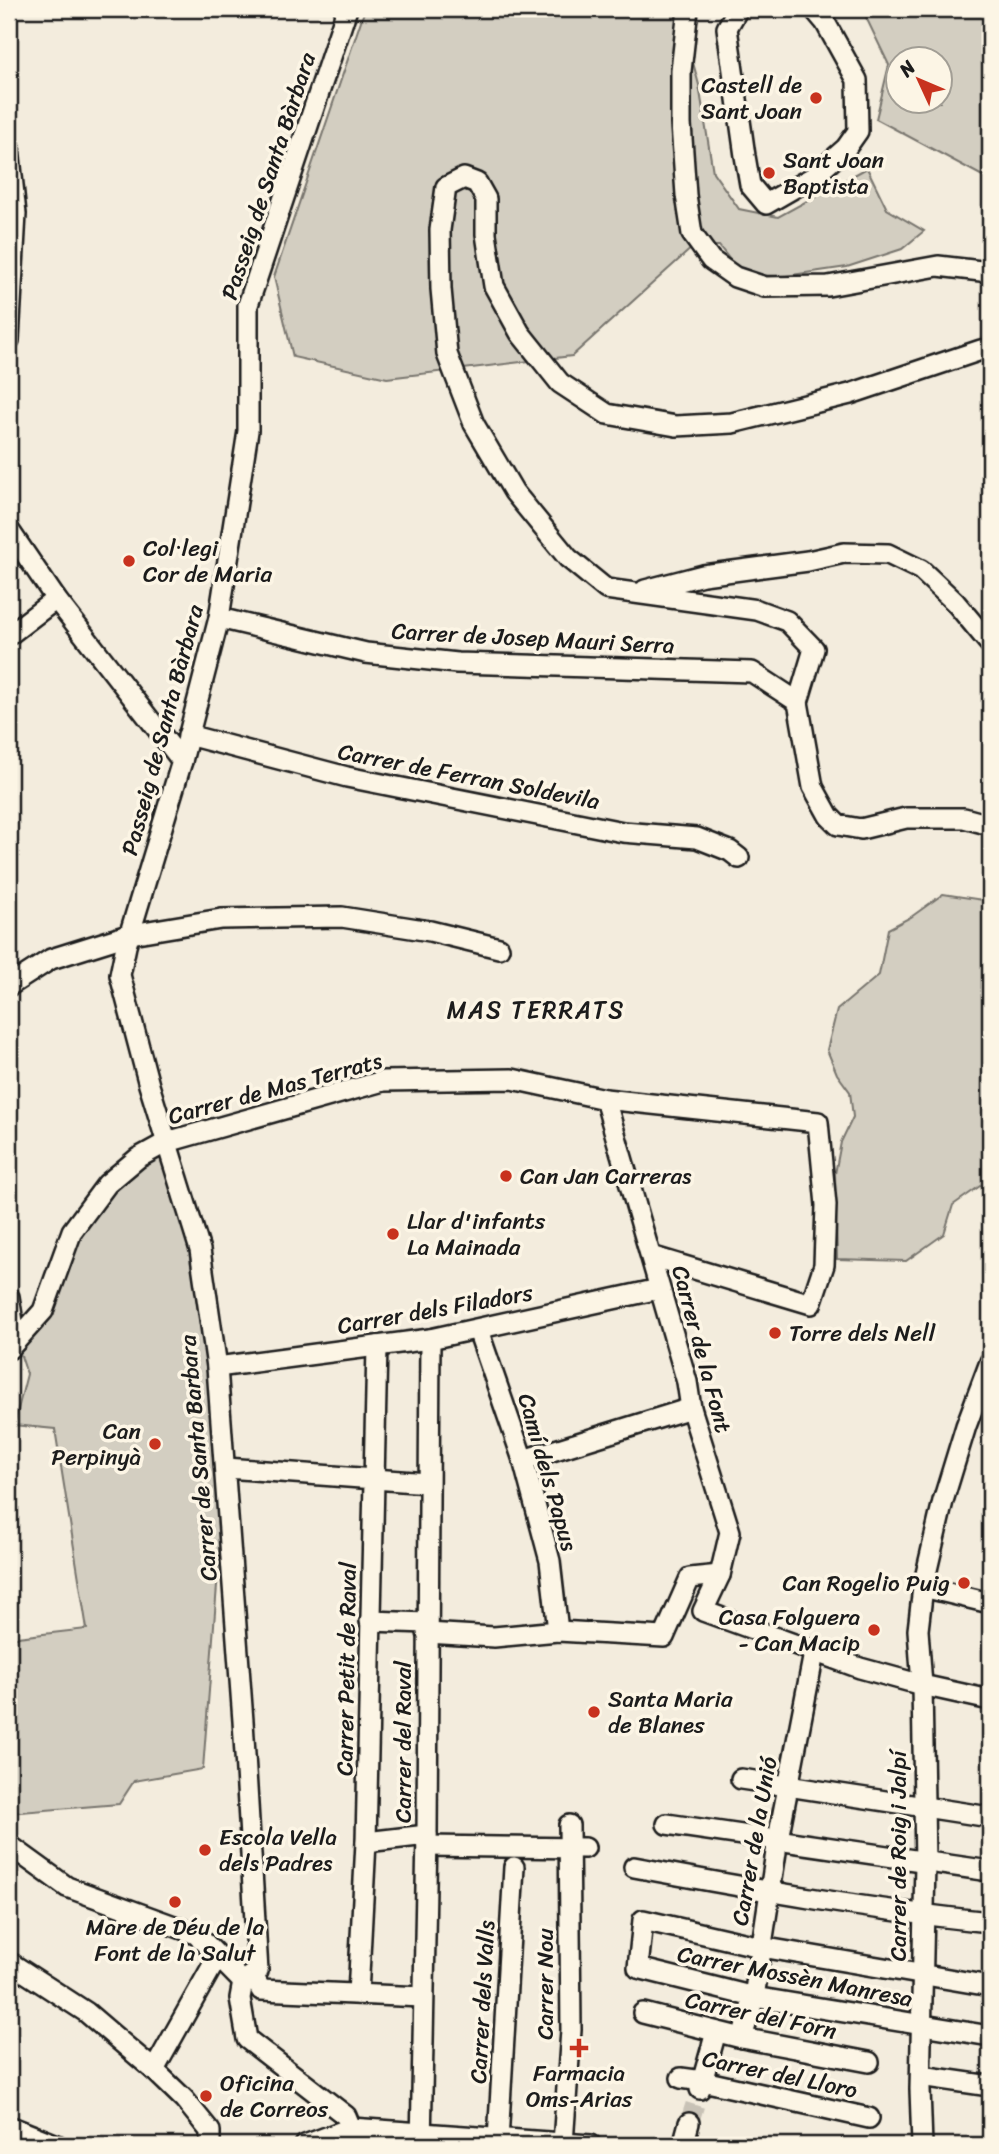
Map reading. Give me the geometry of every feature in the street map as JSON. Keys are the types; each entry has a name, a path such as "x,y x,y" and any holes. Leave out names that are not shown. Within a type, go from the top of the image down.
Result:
{"street":[{"name":"Passeig de Santa Bàrbara","path":"131,934 182,761 219,618 248,431 248,306 347,9"},
{"path":"688,9 681,71 681,124 686,195 692,234 711,260 735,277 765,287 828,286 938,267 990,274"},
{"path":"738,9 727,29 745,156 750,185 766,204 813,177 846,148 858,131 857,80 825,22 814,9"},
{"path":"9,147 16,214 9,340"},
{"path":"990,349 850,394 732,423 676,426 607,414 560,383 520,333 494,286 486,234 486,199 477,183 464,178 446,187 440,230 441,289 447,354 474,424 514,492 568,558 606,589 757,610 787,621 814,649 798,702 813,787 828,816 838,825 861,829 906,818 964,818 990,825"},
{"path":"9,530 56,598 182,761"},
{"path":"634,593 703,575 808,561 844,553 888,554 921,570 955,602 990,644"},
{"path":"9,635 56,598"},
{"name":"Carrer de Josep Mauri Serra","path":"219,618 366,653 457,663 751,672 798,702"},
{"name":"Carrer de Ferran Soldevila","path":"188,735 359,780 623,832 697,838 730,851 739,858"},
{"path":"9,986 51,959 131,934 220,919 342,917 430,931 499,948"},
{"name":"Carrer de Santa Barbara","path":"131,934 120,975 149,1085 200,1250 218,1367 257,1945 258,1971 249,1980 240,1998 247,2039 346,2116 351,2129"},
{"name":"Carrer de Mas Terrats","path":"13,1345 43,1311 72,1231 107,1184 138,1158 167,1142 383,1081 512,1079 605,1099 818,1122 826,1205 824,1265 811,1304 651,1256"},
{"name":"Carrer de la Font","path":"605,1099 687,1382 691,1408 730,1532 720,1575 703,1611 814,1653"},
{"name":"Carrer dels Filadors","path":"218,1367 430,1339 659,1289"},
{"path":"9,1297 13,1345"},
{"name":"Camí dels Papus","path":"478,1330 523,1460 551,1561 558,1631"},
{"name":"Carrer del Raval","path":"422,2140 430,1339"},
{"name":"Carrer Petit de Raval","path":"358,1994 366,1842 377,1346"},
{"name":"Carrer de Roig i Jalpí","path":"922,2145 920,2076 925,1805 918,1630 923,1587 943,1501 966,1426 990,1362"},
{"path":"523,1460 691,1408"},
{"path":"226,1468 428,1483"},
{"path":"370,1621 494,1637 558,1631 664,1637 690,1578 720,1575"},
{"path":"923,1587 990,1603"},
{"path":"814,1653 922,1685 990,1700"},
{"name":"Carrer de la Unió","path":"742,2038 754,1997 778,1839 814,1653"},
{"path":"741,1779 787,1788 990,1816"},
{"path":"667,1824 990,1871"},
{"name":"Carrer Nou","path":"563,2143 571,2031 577,1848 569,1825"},
{"path":"366,1842 427,1841 577,1848"},
{"path":"9,1845 67,1887 196,1934 218,1956 261,1990 424,1997"},
{"name":"Carrer dels Valls","path":"500,2142 514,1867"},
{"path":"634,1867 769,1892 925,1916 990,1922"},
{"name":"Carrer Mossèn Manresa","path":"761,1947 643,1920 638,1968 754,1997 990,2036"},
{"path":"761,1947 990,1986"},
{"path":"154,2070 218,1956"},
{"path":"9,1962 86,2012 154,2070 184,2099 210,2131 210,2145"},
{"name":"Carrer del Forn","path":"643,2014 742,2038 869,2062"},
{"path":"702,2085 716,2032"},
{"path":"920,2076 990,2086"},
{"name":"Carrer del Lloro","path":"681,2078 702,2085 869,2118"},
{"path":"683,2145 689,2123"},
{"path":"9,2126 57,2145"},
{"path":"305,2145 351,2129 422,2140 591,2145"}],"shaded area":[{"path":"365,9 685,9 687,40 699,85 713,172 739,209 778,217 867,168 887,209 924,231 902,249 847,267 785,276 742,275 719,246 694,246 572,356 387,378 293,357 274,277"},
{"path":"862,9 990,9 990,180 876,119 884,86 884,116 954,116 954,46 884,46 884,55"},
{"path":"943,894 990,901 990,1179 953,1205 944,1234 906,1261 837,1259 835,1174 841,1142 853,1117 850,1092 837,1074 827,1050 837,1010 879,975 888,929 911,917"},
{"path":"167,1142 200,1250 226,1468 203,1769 134,1781 119,1804 9,1813 9,1638 87,1629 55,1429 14,1425 27,1374 16,1341 43,1311 72,1231 107,1184"}],"tunnel":[{"path":"689,2123 700,2089"}],"place":[{"name":"Castell de Sant Joan","path":"816,98"},
{"name":"Sant Joan Baptista","path":"769,173"},
{"name":"Col·legi Cor de Maria","path":"129,561"},
{"name":"Can Jan Carreras","path":"506,1176"},
{"name":"Llar d'infants La Mainada","path":"393,1234"},
{"name":"Torre dels Nell","path":"775,1333"},
{"name":"Can Perpinyà","path":"155,1444"},
{"name":"Can Rogelio Puig","path":"964,1583"},
{"name":"Casa Folguera - Can Macip","path":"874,1630"},
{"name":"Santa Maria de Blanes","path":"594,1712"},
{"name":"Escola Vella dels Padres","path":"205,1850"},
{"name":"Mare de Déu de la Font de la Salut","path":"175,1902"},
{"name":"Farmacia Oms-Arias","path":"579,2048"},
{"name":"Oficina de Correos","path":"206,2096"}],"district":[{"name":"MAS TERRATS","path":"536,1010"}]}
